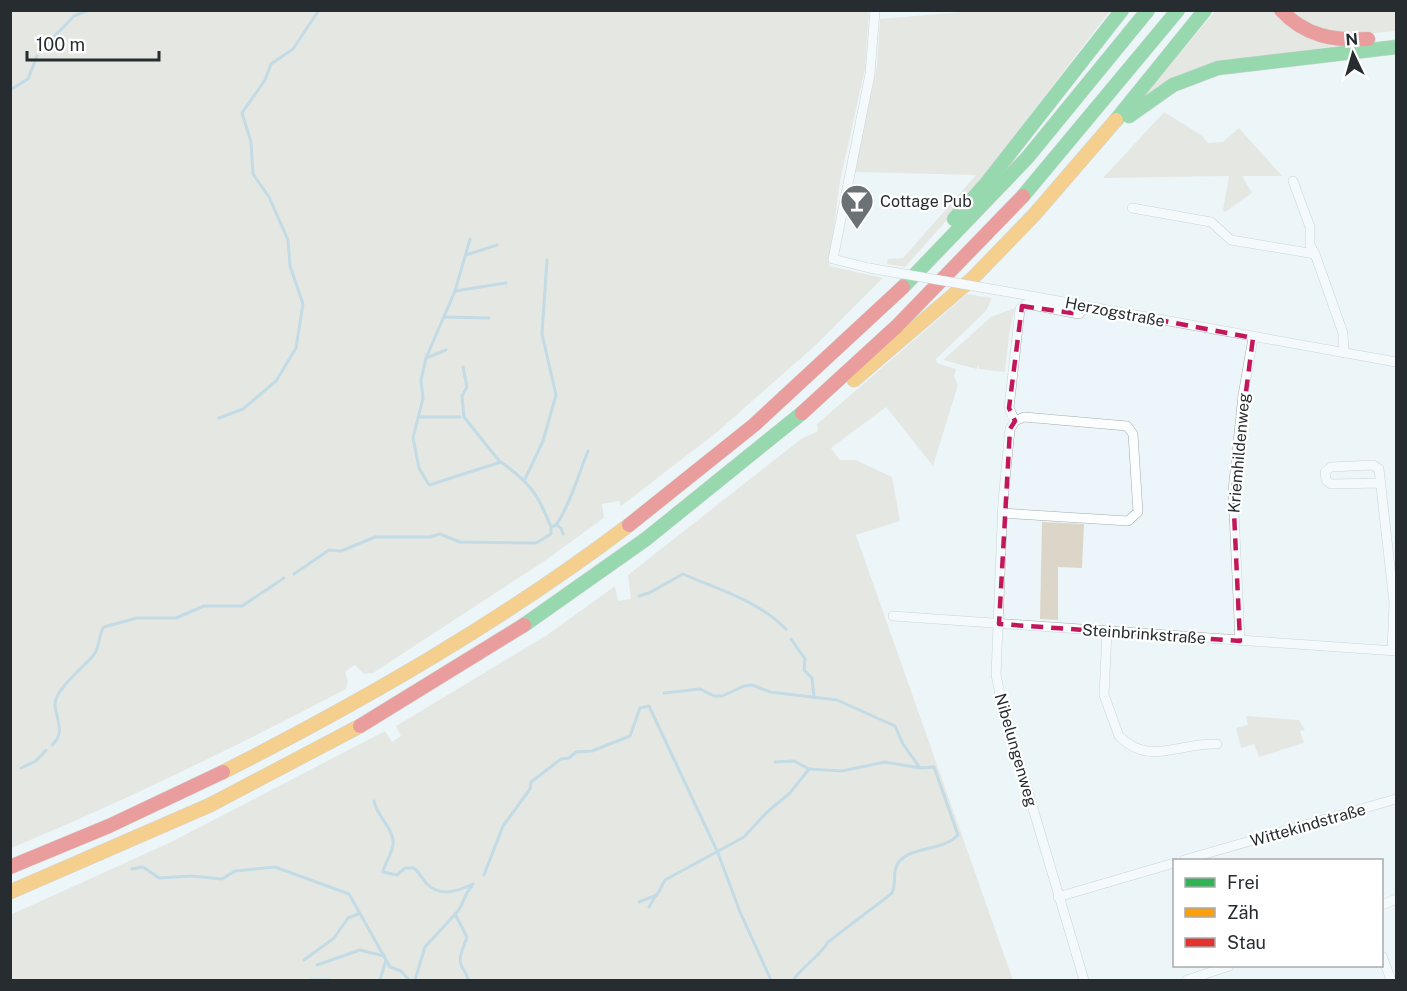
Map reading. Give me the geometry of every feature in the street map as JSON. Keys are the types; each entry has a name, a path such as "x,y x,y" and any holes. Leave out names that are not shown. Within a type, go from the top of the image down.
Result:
{"highway":[{"path":"870,320 879,297 914,263 985,185 1122,10"},
{"path":"10,867 173,798 333,716 445,649 541,587 637,519 752,427 870,320 988,202 1148,10"},
{"path":"10,892 189,816 283,769 410,698 579,590 687,509 814,402 983,239 1052,164 1178,10"},
{"path":"814,402 845,387 916,330 971,279 1108,131 1205,10"},
{"path":"1281,10 1302,30 1326,38 1350,40 1396,35"},
{"path":"1108,131 1159,93 1203,72 1260,61 1396,47"}],"street":[{"name":"Herzogstraße","path":"875,10 870,74 833,259 869,268 1396,362"},
{"path":"1293,181 1310,227 1310,245 1343,333 1344,353"},
{"path":"1132,208 1211,222 1231,240 1315,254"},
{"name":"Nibelungenweg","path":"1084,981 1002,704 996,675 1002,513 1010,429 1016,421 1009,408 1020,309 1027,304 1079,314 1086,306"},
{"name":"Kriemhildenweg","path":"1240,640 1233,491 1243,395 1253,338"},
{"path":"1002,513 1128,521 1138,512 1133,434 1125,424 1024,417 1016,421"},
{"path":"1380,483 1331,484 1326,480 1325,472 1331,467 1373,465 1379,470 1394,603 1394,650"},
{"name":"Steinbrinkstraße","path":"892,616 1394,650"},
{"path":"1107,632 1104,695 1119,736 1137,750 1152,753 1197,743 1217,744"},
{"name":"Wittekindstraße","path":"1191,859 1396,799"},
{"path":"1058,897 1173,863"},
{"path":"1383,959 1391,981"},
{"path":"1187,981 1226,967"}],"highlighted area":[{"path":"1022,306 1079,314 1086,306 1253,338 1233,491 1240,641 999,624 1010,429 1015,421 1009,408"}],"shaded area":[{"path":"985,10 1110,11 964,201 905,267 887,264 888,259 903,258 976,175 854,172 877,66 880,19"},
{"path":"11,11 869,11 865,69 840,181 829,266 883,278 817,344 716,433 621,506 619,501 602,504 604,518 543,562 373,673 364,674 355,665 345,672 348,681 346,689 180,772 11,848"},
{"path":"1215,11 1275,11 1351,44 1245,58 1144,97"},
{"path":"1286,11 1396,11 1396,31 1354,35 1322,34"},
{"path":"1164,112 1201,135 1208,143 1223,142 1239,128 1282,176 1242,176 1252,193 1225,212 1223,210 1229,176 1103,178"},
{"path":"967,294 992,298 986,311 936,359 937,363 956,369 954,376 958,385 933,466 886,407 831,448 840,460 856,460 892,477 900,521 856,535 1013,980 11,980 10,915 169,843 385,731 392,742 401,736 396,726 547,635 615,586 618,601 631,599 628,575 801,439 818,431 817,424"},
{"path":"1015,308 1010,328 1005,372 979,369 978,365 977,369 943,360 991,317"},
{"path":"1042,522 1084,524 1082,568 1058,567 1058,620 1040,619"},
{"path":"1246,716 1299,720 1305,730 1300,731 1304,743 1259,757 1254,744 1241,748 1236,728 1248,725"}],"waterway":[{"path":"42,49 74,16 89,10"},
{"path":"219,418 243,409 276,381 296,348 303,304 290,266 288,240 269,197 253,174 251,142 242,113 265,80 271,64 293,49 319,10"},
{"path":"10,90 28,79 37,56"},
{"path":"470,239 455,291 426,358 421,380 423,398 413,438 419,468 429,485 501,462 532,490 551,527"},
{"path":"466,255 497,245"},
{"path":"525,479 543,441 556,395 542,334 547,260"},
{"path":"455,291 506,283"},
{"path":"444,317 489,318"},
{"path":"426,358 446,350"},
{"path":"463,367 467,387 462,396 464,417 500,462"},
{"path":"419,417 460,417"},
{"path":"556,525 561,518 588,451"},
{"path":"294,574 329,550 341,551 375,537 430,537 440,534 460,542 536,543 551,534 551,527 556,525 561,528 563,534"},
{"path":"639,596 683,574 750,603 763,610 786,629"},
{"path":"52,745 59,736 56,699 64,686 95,654 104,627 137,618 176,618 204,606 242,606 284,578"},
{"path":"791,639 805,659 804,670 812,678 814,697"},
{"path":"664,693 700,689 714,696 722,696 744,686 752,685 770,692 837,700 895,726 903,744 920,768 934,767 958,835 944,844 904,857 896,867 891,894 828,942 794,979"},
{"path":"484,875 503,826 530,789 531,782 561,759 569,758 576,752 592,751 630,736 640,708 649,706 718,853 740,912 771,980"},
{"path":"21,768 36,761 46,750"},
{"path":"775,762 794,761 809,769"},
{"path":"639,902 657,895 665,880 744,837 767,812 790,793 809,769 842,771 885,762 920,768"},
{"path":"374,801 393,839 383,872 397,875 405,868 414,868 431,888 443,892 455,891 473,884"},
{"path":"132,869 143,867 159,878 192,876 222,879 235,871 275,867 349,894 390,967 401,971 409,980"},
{"path":"415,980 425,947 458,911 472,886"},
{"path":"649,907 656,895"},
{"path":"304,960 334,938 348,918 358,914"},
{"path":"455,914 467,937 460,960 468,980"},
{"path":"317,965 360,950 384,956"},
{"path":"380,980 386,960"},
{"path":"310,980 329,980"}],"traffic: fast":[{"path":"954,219 985,185 1122,10"},
{"path":"903,287 1027,158 1148,10"},
{"path":"1023,196 1178,10"},
{"path":"1116,120 1205,10"},
{"path":"1129,116 1173,85 1218,68 1396,47"},
{"path":"524,625 646,539 802,413"}],"traffic: slow":[{"path":"854,380 972,279 1034,215 1116,120"},
{"path":"223,772 328,717 432,658 532,594 629,525"},
{"path":"10,892 210,805 360,726"}],"traffic: jam":[{"path":"1281,10 1300,26 1320,35 1331,38 1368,39"},
{"path":"802,413 897,326 1023,196"},
{"path":"629,525 754,425 903,287"},
{"path":"360,726 524,625"},
{"path":"10,867 109,826 223,772"}],"place":[{"name":"Cottage Pub","path":"857,230"}]}
